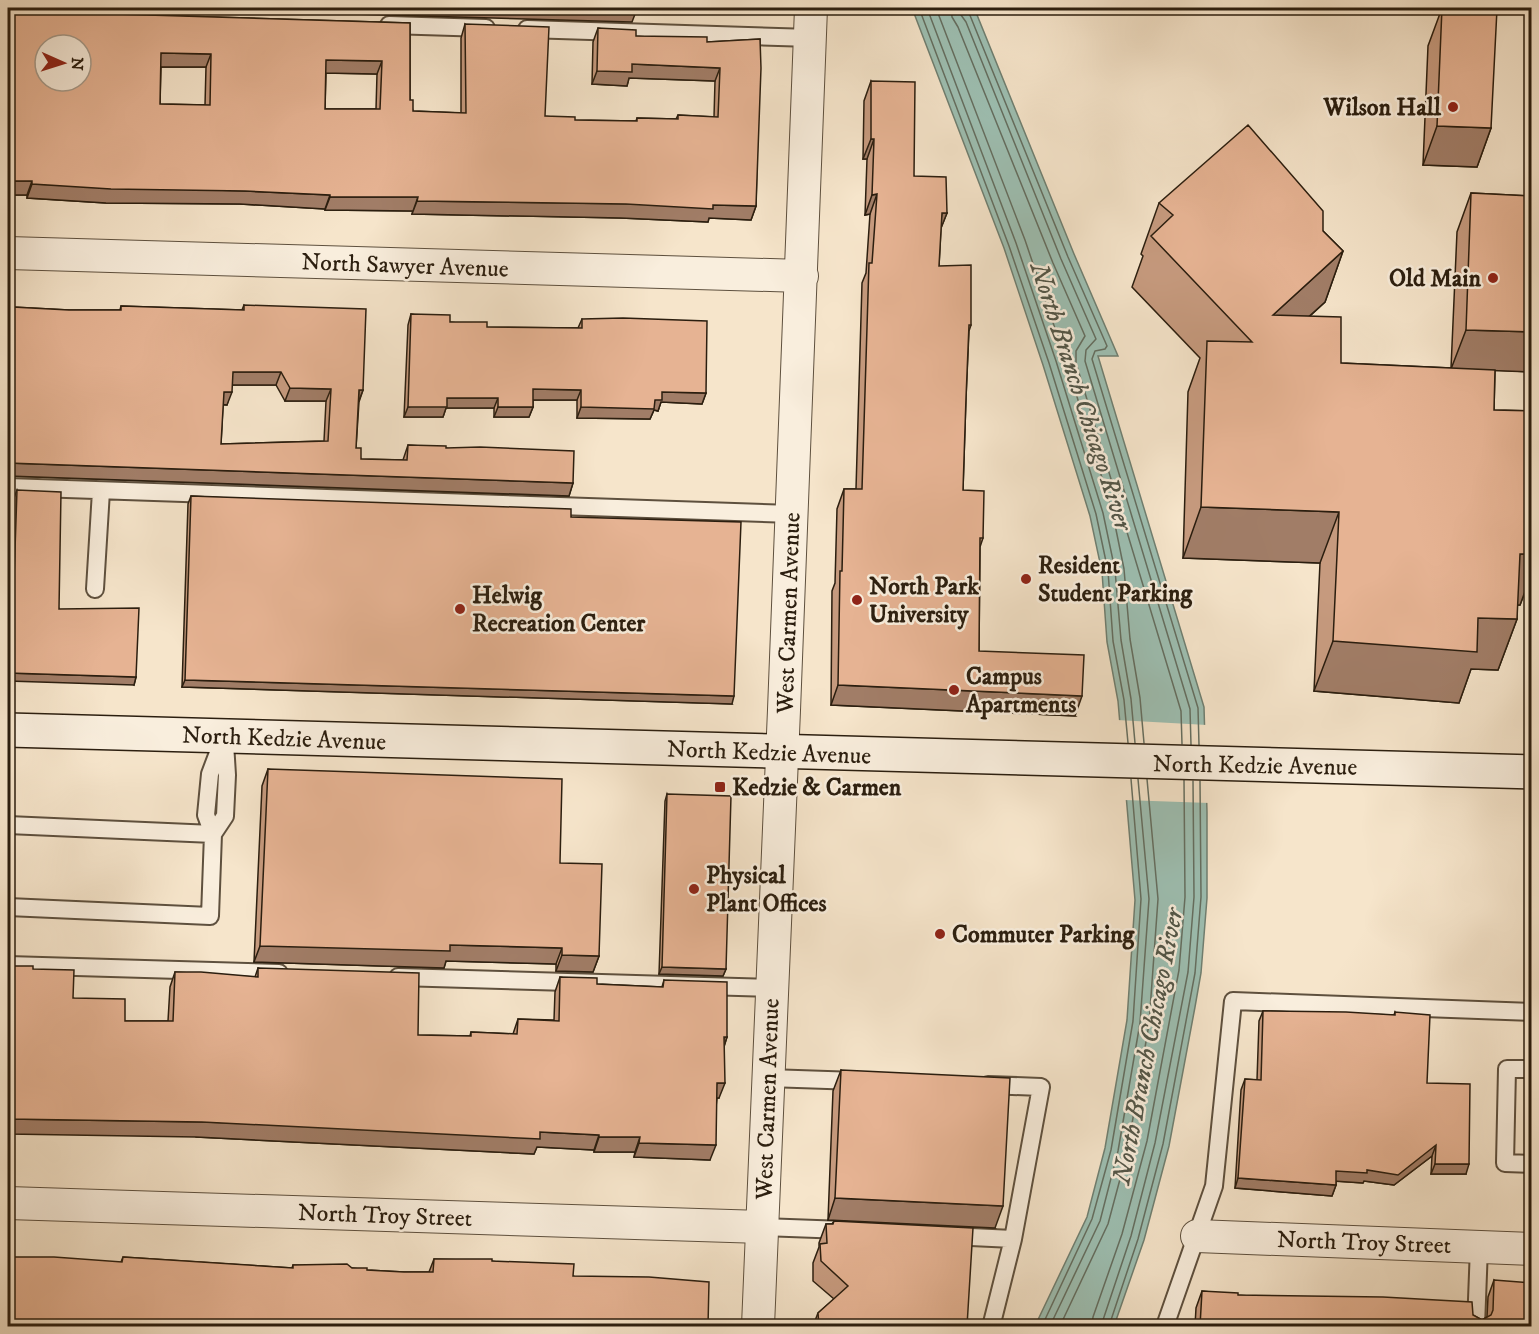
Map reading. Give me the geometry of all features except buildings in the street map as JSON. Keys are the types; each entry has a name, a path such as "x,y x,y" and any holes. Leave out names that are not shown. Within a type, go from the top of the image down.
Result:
{"main road":[{"name":"North Kedzie Avenue","path":"8,730 1532,772"}],"street":[{"name":"West Carmen Avenue","path":"758,1326 811,23"},
{"name":"North Sawyer Avenue","path":"8,253 802,276"},
{"name":"North Troy Street","path":"8,1203 762,1227"},
{"name":"North Troy Street","path":"1197,1236 1532,1249"}],"lane":[{"path":"376,25 811,23"},
{"path":"8,487 792,514"},
{"path":"95,590 101,491"},
{"path":"8,907 210,916 213,834 225,816 227,775 224,736"},
{"path":"8,825 213,834"},
{"path":"8,965 293,974"},
{"path":"376,976 772,988"},
{"path":"1165,1326 1214,1186 1233,1001 1532,1012"},
{"path":"1532,1069 1507,1068 1505,1163 1532,1164"},
{"path":"768,1078 869,1082"},
{"path":"973,1085 1041,1087 1013,1239 992,1323"},
{"path":"762,1227 864,1232"},
{"path":"933,1235 1013,1239"},
{"path":"1476,1326 1479,1247"}],"water":[{"name":"North Branch Chicago River","path":"912,8 971,8 977,15 1118,356 1098,356 1204,707 1207,898 1201,973 1169,1146 1144,1240 1114,1326 1035,1326 1087,1217 1105,1148 1127,1020 1135,900 1118,701 1107,642 1102,572 1090,516 1004,248"}],"pier":[{"path":"1117,720 1207,725 1210,803 1124,800"}],"place":[{"name":"Wilson Hall","path":"1453,107"},
{"name":"Old Main","path":"1493,278"},
{"name":"Resident Student Parking","path":"1026,579"},
{"name":"North Park University","path":"857,600"},
{"name":"Helwig Recreation Center","path":"460,609"},
{"name":"Campus Apartments","path":"954,690"},
{"name":"Kedzie & Carmen","path":"720,787"},
{"name":"Physical Plant Offices","path":"694,889"},
{"name":"Commuter Parking","path":"940,934"}]}
